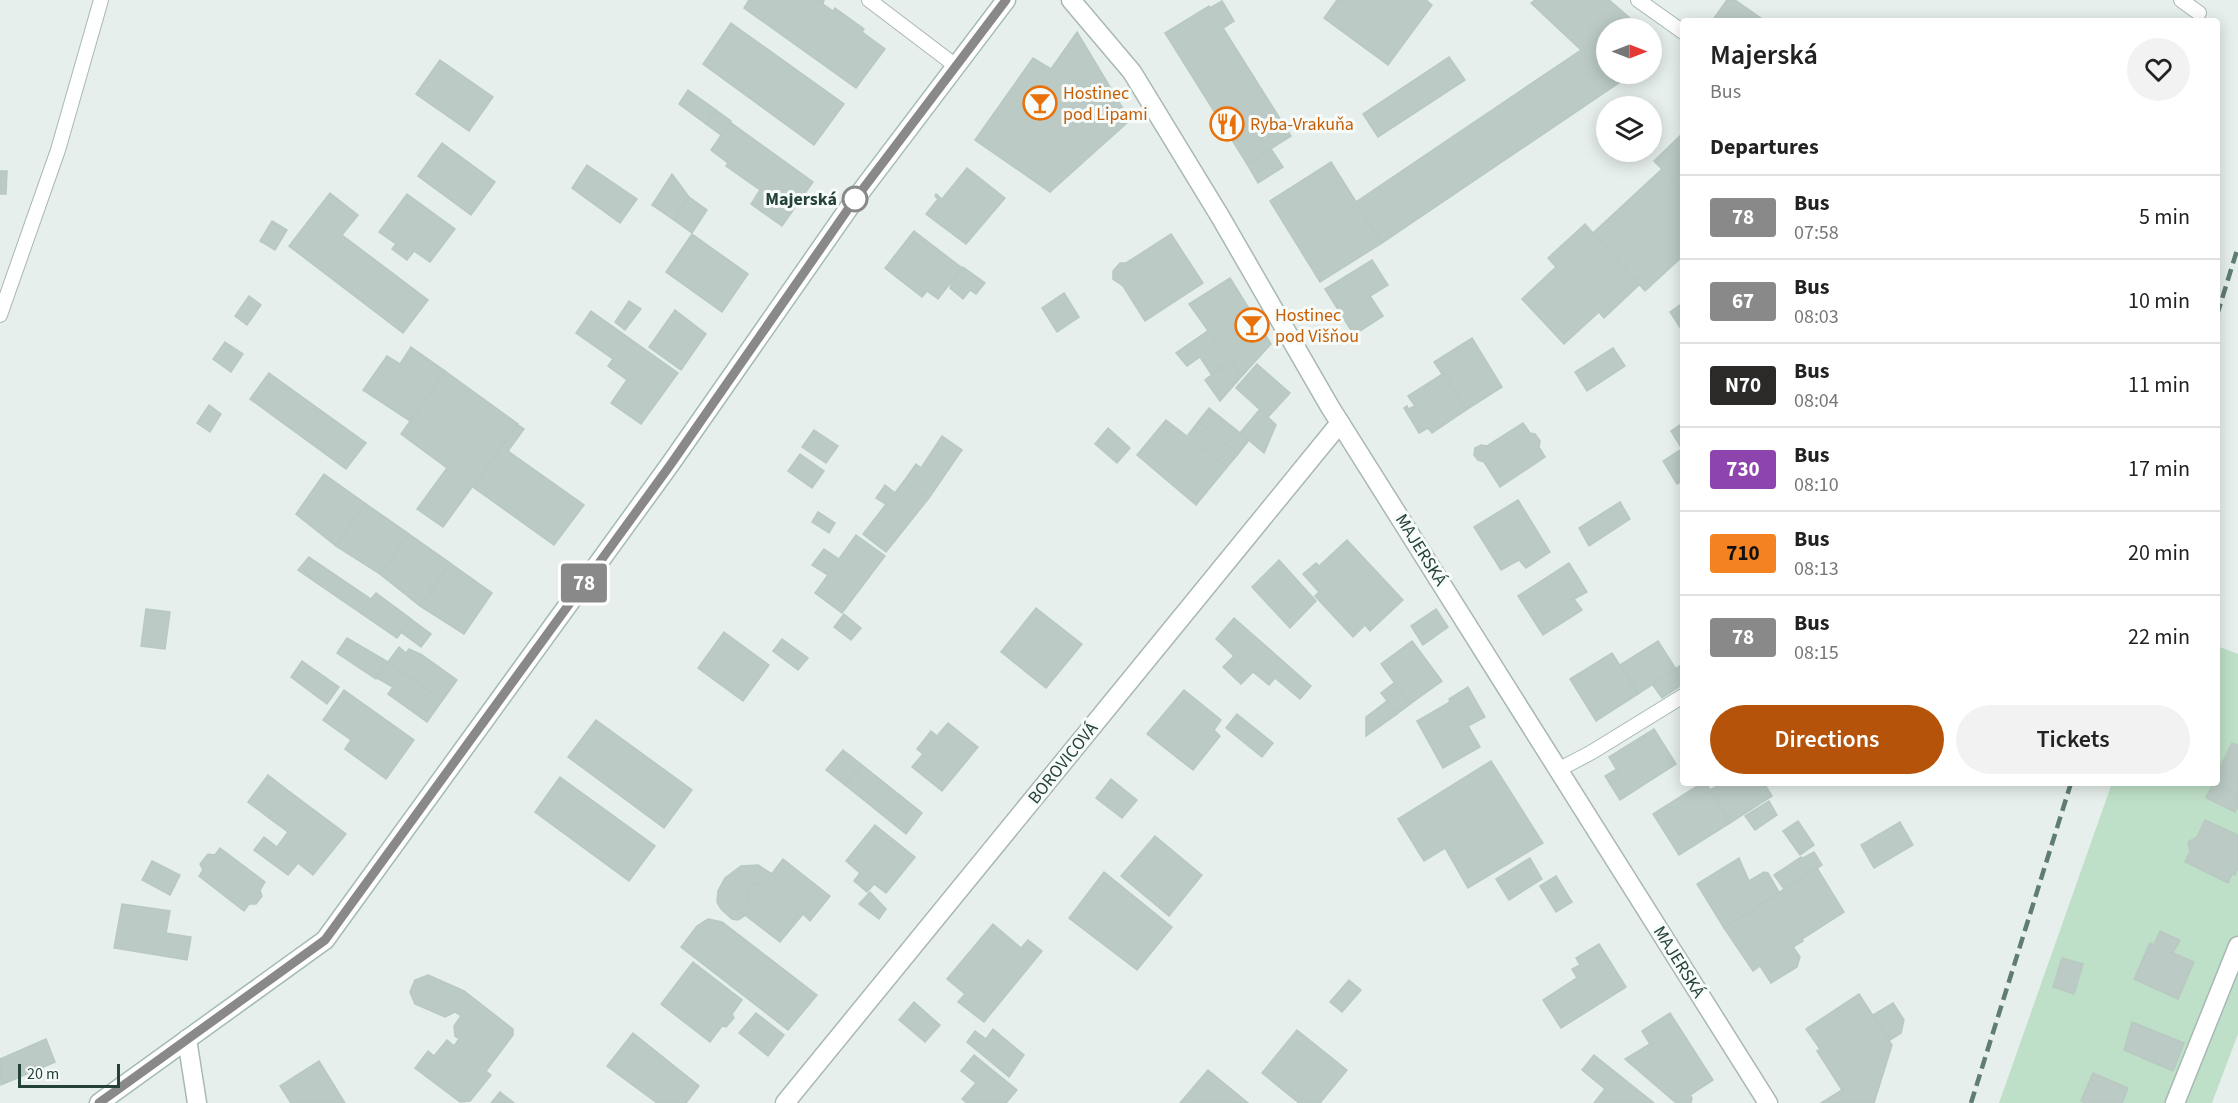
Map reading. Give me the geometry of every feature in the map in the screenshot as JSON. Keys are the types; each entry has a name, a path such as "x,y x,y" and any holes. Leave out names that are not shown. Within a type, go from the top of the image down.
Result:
{"street":[{"path":"99,1103 325,940 671,464 853,202 1006,0"},
{"name":"MAJERSKÁ","path":"1071,0 1132,72 1227,228 1340,423 1768,1103"},
{"name":"BOROVICOVÁ","path":"791,1100 1340,423"},
{"path":"2175,1103 2238,946"},
{"path":"187,1039 197,1103"}],"lane":[{"path":"0,315 58,150 101,0"},
{"path":"868,0 956,66"},
{"path":"1638,0 1680,30"},
{"path":"2181,0 2199,13"},
{"path":"1558,770 1592,752 1680,698"}],"green space":[{"path":"2220,647 2238,654 2238,1034 2212,1103 1999,1103 2111,786 2220,786"}],"building":[{"path":"749,0 824,0 823,4 833,11 835,8 864,29 862,32 885,49 856,88 744,8"},
{"path":"1337,0 1426,0 1432,5 1388,65 1324,18"},
{"path":"1535,0 1609,0 1630,18 1596,18 1596,84 1617,84 1596,96 1596,98 1382,243 1356,202 1581,50 1531,3"},
{"path":"1727,0 1735,0 1761,18 1714,18"},
{"path":"1222,1 1234,21 1223,28 1291,136 1247,164 1165,33 1209,6 1210,8"},
{"path":"731,23 844,104 814,145 703,64"},
{"path":"1077,32 1130,120 1050,192 975,140 1033,58 1051,69"},
{"path":"1449,57 1465,80 1378,137 1363,114"},
{"path":"440,60 493,97 469,131 416,94"},
{"path":"688,90 716,110 706,124 679,104"},
{"path":"716,110 731,121 721,135 706,124"},
{"path":"730,122 813,182 782,226 751,204 760,190 726,166 728,163 711,150"},
{"path":"1680,136 1680,188 1655,162 1662,162 1662,153"},
{"path":"442,143 495,182 471,215 418,176"},
{"path":"1271,149 1283,167 1258,183 1247,164"},
{"path":"1331,162 1382,243 1320,282 1270,201"},
{"path":"587,165 637,199 620,223 572,188"},
{"path":"967,168 1005,198 966,244 926,214 938,199 936,194 942,199"},
{"path":"1662,169 1680,188 1680,259 1645,291 1593,233"},
{"path":"0,171 7,171 6,194 0,194"},
{"path":"672,174 689,197 674,220 652,205"},
{"path":"330,193 358,215 342,235 428,300 403,333 289,246"},
{"path":"407,194 455,229 430,262 414,251 407,260 392,249 396,244 379,232"},
{"path":"689,197 707,210 692,233 674,220"},
{"path":"272,221 287,230 275,250 260,241"},
{"path":"1585,224 1639,285 1604,318 1599,312 1564,344 1522,299 1556,267 1548,258"},
{"path":"914,231 962,268 938,299 927,291 922,297 885,268"},
{"path":"692,234 748,274 722,312 666,272"},
{"path":"1171,234 1203,283 1145,321 1123,286 1113,279 1113,271 1120,263 1126,263"},
{"path":"1372,260 1388,285 1370,296 1383,316 1354,335 1325,289"},
{"path":"963,267 985,283 976,294 970,290 963,299 950,288"},
{"path":"1230,278 1271,344 1241,377 1189,304"},
{"path":"1064,293 1079,317 1057,332 1042,308"},
{"path":"249,296 261,305 247,325 235,316"},
{"path":"629,301 641,309 625,330 615,322"},
{"path":"1680,305 1680,327 1670,312"},
{"path":"675,310 706,334 681,370 649,347"},
{"path":"591,311 678,373 641,424 611,403 627,380 608,366 613,359 576,333"},
{"path":"1209,330 1230,361 1211,374 1200,357 1187,366 1176,353"},
{"path":"1472,338 1502,387 1466,410 1444,373 1442,374 1434,362"},
{"path":"225,342 243,354 231,372 213,359"},
{"path":"411,347 445,371 410,421 363,390 387,356 400,364"},
{"path":"1613,348 1625,366 1587,391 1575,372"},
{"path":"1230,361 1241,377 1220,401 1205,380"},
{"path":"1257,364 1290,393 1268,417 1236,388"},
{"path":"445,371 518,424 443,527 417,509 447,468 401,434"},
{"path":"269,373 366,443 346,469 250,399"},
{"path":"1444,373 1466,410 1432,433 1428,428 1419,433 1404,408 1415,406 1408,396"},
{"path":"209,405 221,414 210,432 197,423"},
{"path":"1209,408 1249,440 1238,454 1198,422"},
{"path":"1260,409 1276,425 1264,453 1240,433"},
{"path":"1166,420 1227,467 1196,505 1137,455"},
{"path":"1198,422 1238,454 1227,467 1188,435"},
{"path":"1523,423 1540,441 1539,447 1545,457 1500,487 1484,462 1478,460 1474,455 1475,448 1481,445 1487,446"},
{"path":"518,425 524,429 508,451 584,505 554,545 473,487"},
{"path":"1680,425 1680,446 1671,431"},
{"path":"1108,428 1130,448 1117,463 1095,444"},
{"path":"814,430 838,446 826,463 802,447"},
{"path":"942,436 962,450 929,498 904,481 916,464 921,468"},
{"path":"1680,450 1680,482 1677,484 1663,461"},
{"path":"800,454 824,471 812,488 788,471"},
{"path":"324,474 366,504 336,546 296,514"},
{"path":"904,481 929,498 886,552 863,534"},
{"path":"885,485 895,493 887,505 876,498"},
{"path":"1518,500 1550,552 1526,568 1519,560 1501,570 1474,527"},
{"path":"1620,502 1630,519 1589,546 1579,528"},
{"path":"366,504 409,534 380,574 336,546"},
{"path":"818,512 835,523 829,533 812,522"},
{"path":"409,534 450,563 420,606 380,574"},
{"path":"856,535 885,556 842,613 815,593 828,575 812,565 824,549 839,559"},
{"path":"1347,540 1403,600 1370,631 1365,625 1353,637 1315,596 1319,592 1303,574 1316,563 1319,566"},
{"path":"309,557 371,599 376,593 411,619 397,638 298,570"},
{"path":"1279,560 1316,601 1290,628 1252,587"},
{"path":"450,563 492,593 464,634 420,606"},
{"path":"1569,563 1587,592 1574,599 1582,610 1543,635 1518,596"},
{"path":"1036,608 1082,644 1046,688 1001,652"},
{"path":"146,609 170,612 165,649 141,646"},
{"path":"1436,609 1448,627 1423,645 1411,626"},
{"path":"844,614 861,628 851,640 834,627"},
{"path":"1234,618 1311,686 1300,699 1275,678 1269,685 1253,672 1241,684 1223,667 1234,656 1216,639"},
{"path":"411,619 431,634 421,647 401,632"},
{"path":"724,632 769,665 743,701 698,668"},
{"path":"347,638 388,662 376,679 337,653"},
{"path":"782,639 808,658 798,670 773,651"},
{"path":"1412,641 1442,681 1410,704 1381,664"},
{"path":"1658,641 1676,669 1638,694 1620,665"},
{"path":"399,647 406,653 409,649 422,655 457,680 442,701 388,662"},
{"path":"1612,653 1638,694 1596,721 1570,679"},
{"path":"302,661 339,687 327,704 291,677"},
{"path":"388,662 442,701 427,722 388,694 393,687 377,678"},
{"path":"1680,666 1680,686 1662,698 1652,684"},
{"path":"1394,683 1410,704 1397,714 1381,693"},
{"path":"1468,687 1485,717 1468,726 1480,747 1443,768 1417,721 1450,702 1449,699"},
{"path":"344,690 414,740 386,779 345,749 351,740 323,720"},
{"path":"1184,690 1221,720 1214,730 1220,736 1193,770 1147,734"},
{"path":"1387,701 1397,714 1366,736 1366,717"},
{"path":"1237,714 1273,743 1262,757 1226,728"},
{"path":"596,720 692,790 664,828 568,757"},
{"path":"948,723 978,747 942,791 912,767 923,754 917,749 931,731 937,736"},
{"path":"1654,729 1676,764 1620,800 1610,784 1621,777 1609,757"},
{"path":"2232,743 2238,745 2238,794 2220,785 2220,768"},
{"path":"843,750 862,765 845,785 826,770"},
{"path":"1491,761 1543,843 1468,888 1445,848 1424,861 1398,819"},
{"path":"862,765 922,813 906,834 845,785"},
{"path":"1617,769 1621,777 1610,784 1605,776"},
{"path":"268,775 290,792 269,818 248,802"},
{"path":"560,777 655,846 629,881 535,812"},
{"path":"1111,779 1137,800 1122,818 1096,798"},
{"path":"1697,786 1708,786 1730,823 1679,855 1653,814"},
{"path":"1717,786 1766,786 1772,796 1730,823 1710,790"},
{"path":"2212,786 2220,786 2238,794 2238,807 2235,812 2206,798"},
{"path":"290,792 346,834 313,875 298,863 288,875 254,850 264,837 277,847 288,832 269,818"},
{"path":"1769,801 1777,815 1755,830 1745,816"},
{"path":"2205,820 2238,835 2238,867 2228,883 2185,862 2190,851 2188,842 2197,837"},
{"path":"1798,821 1814,845 1800,855 1783,831"},
{"path":"1900,822 1913,845 1874,868 1861,845"},
{"path":"875,825 915,857 886,893 874,884 867,892 854,881 860,873 846,861"},
{"path":"1155,836 1202,875 1169,916 1121,876"},
{"path":"220,848 265,882 260,890 262,896 256,904 249,904 244,911 199,876 203,870 200,864 208,854 215,855"},
{"path":"1814,852 1822,865 1784,889 1774,875 1801,857"},
{"path":"1530,858 1542,879 1509,900 1496,879"},
{"path":"1739,858 1749,881 1764,872 1768,873 1779,892 1724,928 1697,884"},
{"path":"783,859 830,896 810,921 803,914 780,942 741,912 750,901 747,892 753,883 764,884"},
{"path":"152,861 180,875 170,895 142,880"},
{"path":"758,865 772,874 764,884 753,883 747,892 750,901 741,912 746,915 738,920 732,919 717,902 718,891 725,878 741,866"},
{"path":"1817,868 1844,912 1793,947 1800,957 1797,967 1771,983 1760,966 1753,971 1724,928"},
{"path":"1104,872 1172,927 1137,970 1069,918"},
{"path":"1556,876 1572,902 1556,912 1540,886"},
{"path":"870,892 886,909 879,919 859,904"},
{"path":"122,904 170,911 166,933 191,937 187,960 114,948"},
{"path":"708,919 722,922 817,995 788,1030 681,947 697,926"},
{"path":"993,924 1021,948 1028,940 1042,951 984,1022 958,1002 965,994 947,979"},
{"path":"2160,931 2180,940 2173,953 2194,962 2178,999 2134,979 2150,943 2154,945"},
{"path":"1599,944 1626,987 1561,1028 1543,1000 1577,978 1572,969 1580,965 1576,958"},
{"path":"2062,958 2083,964 2074,994 2053,987"},
{"path":"693,962 742,1000 732,1014 734,1018 726,1027 722,1026 710,1042 661,1004"},
{"path":"428,975 464,991 513,1029 513,1035 486,1071 491,1075 470,1101 460,1102 415,1068 428,1051 434,1056 447,1040 454,1046 459,1039 455,1036 454,1026 461,1016 455,1012 445,1017 415,1004 410,992 415,980"},
{"path":"1349,980 1361,990 1342,1012 1330,1002"},
{"path":"1859,994 1892,1045 1874,1103 1821,1103 1842,1090 1817,1051 1820,1049 1806,1029"},
{"path":"914,1002 940,1025 925,1042 899,1020"},
{"path":"1893,1003 1904,1020 1901,1033 1890,1040 1873,1015"},
{"path":"756,1013 784,1035 768,1056 739,1033"},
{"path":"1670,1013 1713,1080 1690,1095 1691,1103 1676,1103 1625,1059 1650,1044 1642,1031"},
{"path":"2132,1022 2184,1043 2173,1071 2124,1050"},
{"path":"993,1029 1024,1055 1009,1077 967,1042 975,1031 986,1039"},
{"path":"1297,1030 1347,1070 1320,1103 1299,1103 1262,1073"},
{"path":"633,1033 699,1086 686,1103 657,1103 607,1066"},
{"path":"46,1039 55,1062 1,1085 0,1059"},
{"path":"974,1055 1017,1090 1006,1103 967,1103 962,1099 976,1083 961,1071"},
{"path":"1594,1055 1654,1103 1594,1103 1605,1089 1582,1070"},
{"path":"319,1061 345,1103 291,1103 280,1086"},
{"path":"1208,1070 1248,1103 1180,1103"},
{"path":"2093,1073 2128,1088 2122,1103 2081,1101"},
{"path":"500,1092 514,1103 491,1103"}],"railway":[{"path":"2220,305 2238,247"},
{"path":"1971,1103 2070,786"}],"bus line":[{"name":"78","path":"99,1103 325,940 671,464 853,202 1006,0"}],"place":[{"name":"Hostinec pod Lipami","path":"1040,103"},
{"name":"Ryba-Vrakuňa","path":"1227,124"},
{"name":"Majerská","path":"855,199"},
{"name":"Hostinec pod Višňou","path":"1252,325"}]}
